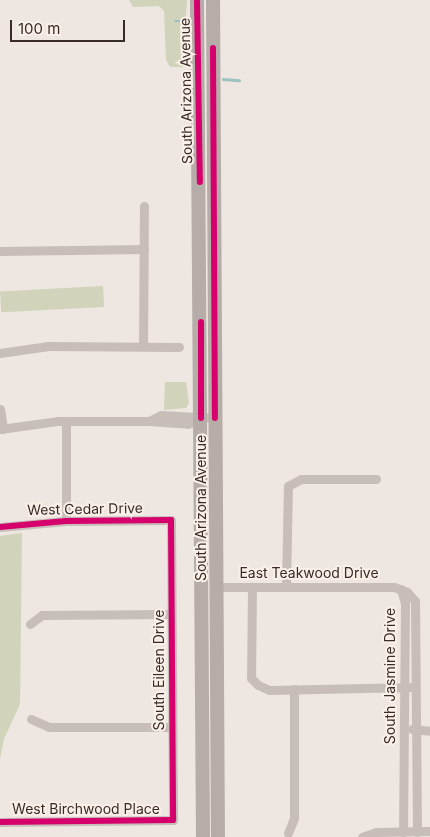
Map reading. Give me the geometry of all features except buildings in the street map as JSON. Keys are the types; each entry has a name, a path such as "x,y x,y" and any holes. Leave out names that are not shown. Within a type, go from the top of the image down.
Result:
{"main road":[{"name":"South Arizona Avenue","path":"197,0 207,182 216,418 218,837"},
{"name":"South Arizona Avenue","path":"203,837 201,418 213,0"}],"street":[{"path":"143,346 144,206"},
{"path":"0,251 144,248"},
{"path":"0,353 48,346 179,347"},
{"path":"0,409 1,429 66,421 149,421 161,415 216,418"},
{"path":"66,421 66,521"},
{"path":"286,587 286,491 292,482 301,479 376,479"},
{"name":"West Cedar Drive","path":"0,527 66,521 171,520"},
{"name":"South Eileen Drive","path":"171,520 170,614 173,820"},
{"name":"East Teakwood Drive","path":"217,587 401,589"},
{"path":"252,587 251,678 264,688 415,687"},
{"name":"South Jasmine Drive","path":"401,589 415,601 417,832"},
{"name":"South Jasmine Drive","path":"401,589 405,604 403,832"},
{"path":"30,624 42,615 170,614"},
{"path":"288,833 294,818 294,689"},
{"path":"30,719 49,727 171,727"},
{"path":"404,730 417,728 430,731"},
{"name":"West Birchwood Place","path":"0,822 173,820"},
{"path":"362,837 376,832 430,832"}],"green space":[{"path":"129,0 187,0 183,67 170,67 166,60 164,11 159,6 133,7"},
{"path":"103,286 104,307 1,312 0,291"},
{"path":"165,382 186,382 189,403 186,408 164,410"},
{"path":"22,533 20,704 4,739 0,759 0,536"}],"waterway":[{"path":"175,21 186,21"},
{"path":"223,79 239,80"}],"cycle path":[{"path":"197,0 200,182"},
{"path":"213,48 215,418"},
{"path":"201,322 201,418"},
{"path":"0,527 66,521 171,520 173,820 0,822"}]}
